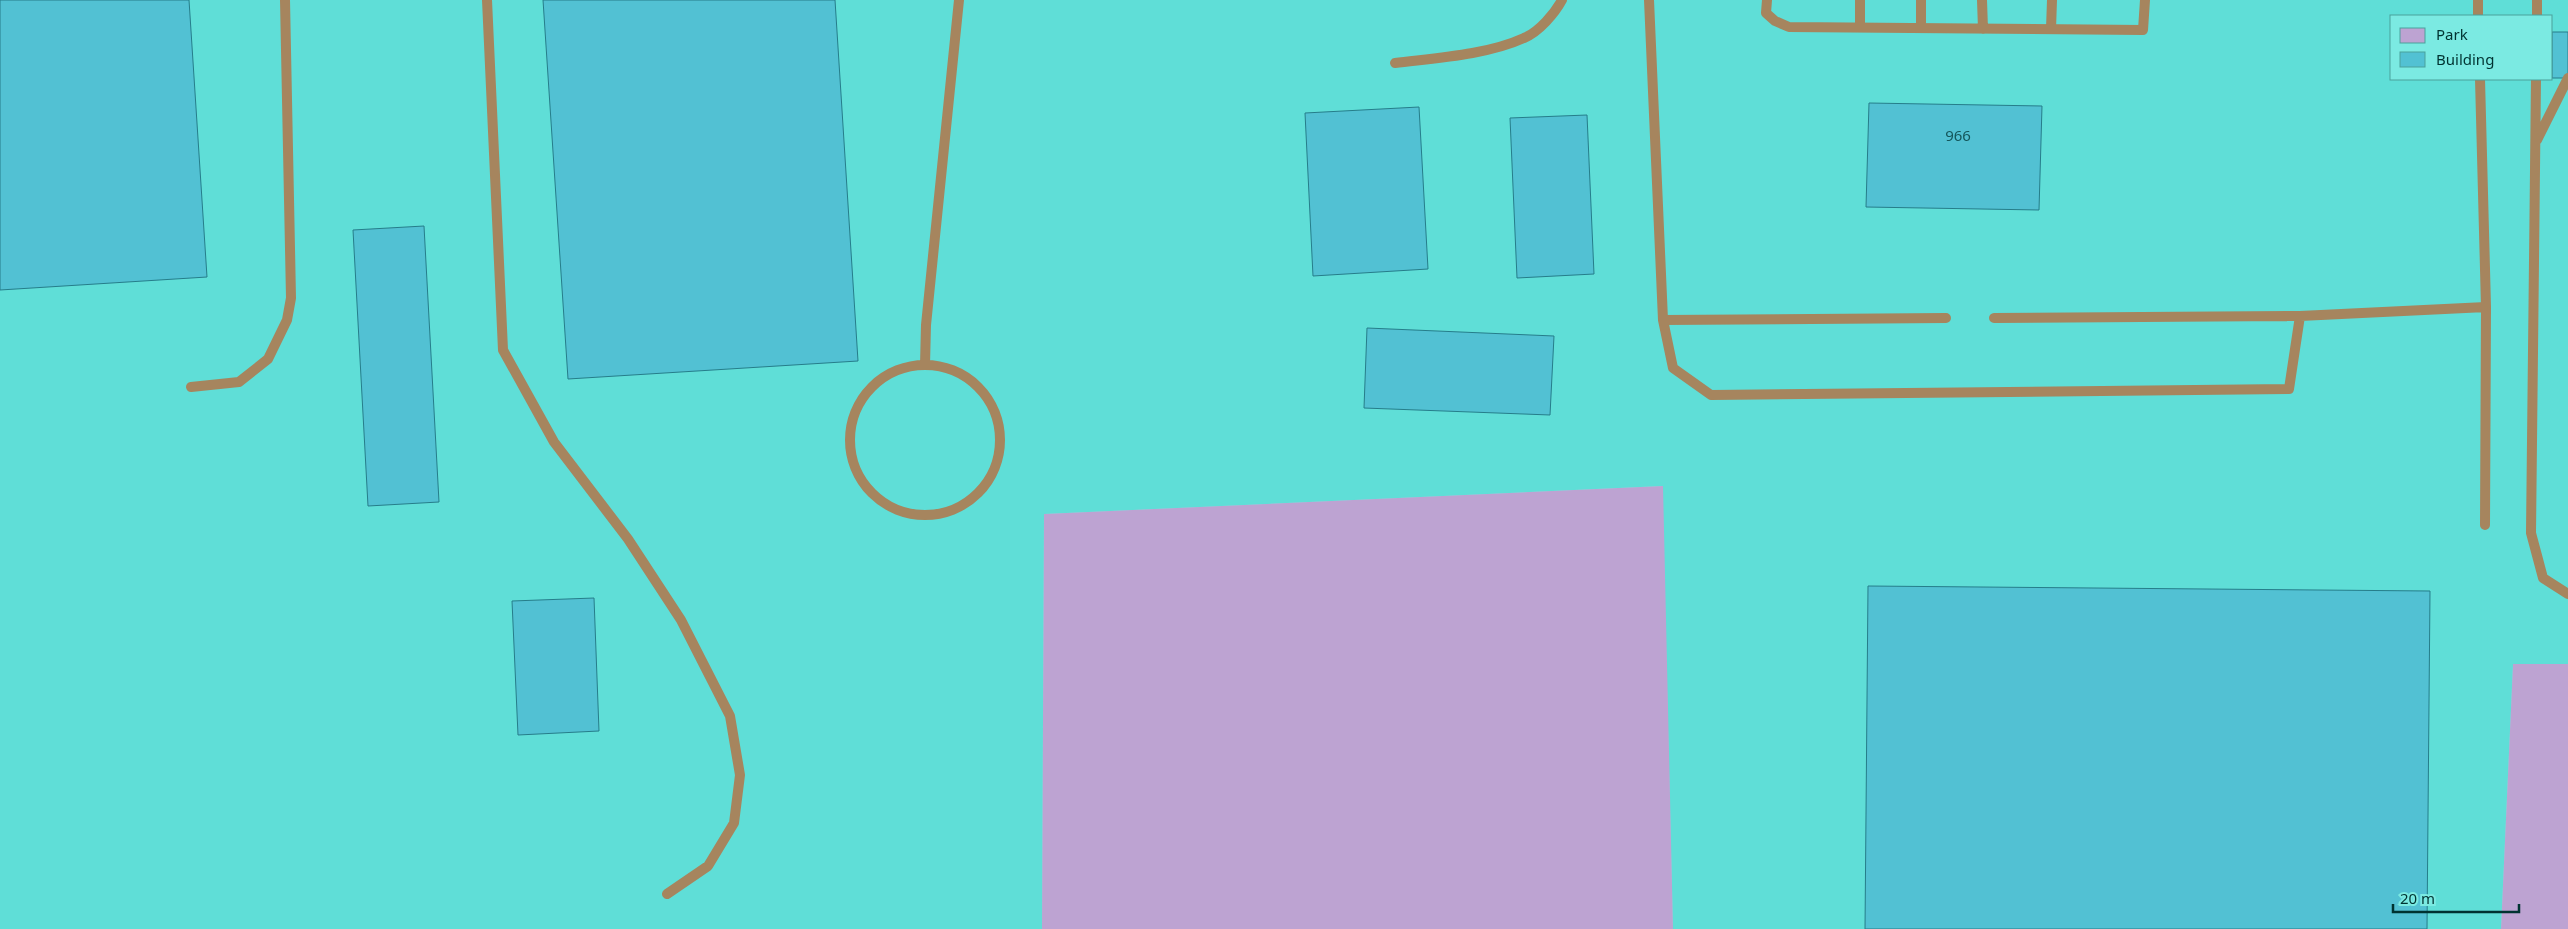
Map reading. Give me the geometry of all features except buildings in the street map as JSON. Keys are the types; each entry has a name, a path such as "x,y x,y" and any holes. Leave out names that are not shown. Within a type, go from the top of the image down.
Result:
{"lane":[{"path":"191,387 239,382 268,359 287,320 291,298 285,0"},
{"path":"487,0 503,350 554,442 628,539 681,620 730,716 740,775 734,823 708,866 667,894"},
{"path":"925,365 926,324 959,0"},
{"path":"1395,63 1470,53 1526,38 1556,11 1562,0"},
{"path":"1649,0 1663,320 1673,368 1711,395 2289,389 2300,316"},
{"path":"1767,0 1766,13 1775,21 1789,27 2143,30 2145,0"},
{"path":"1860,0 1860,27"},
{"path":"1921,0 1921,28"},
{"path":"1982,0 1983,29"},
{"path":"2051,29 2052,0"},
{"path":"2478,0 2478,15"},
{"path":"2537,0 2537,15"},
{"path":"2536,142 2568,78"},
{"path":"2480,80 2486,307 2485,526"},
{"path":"2536,80 2531,533 2543,578 2568,594"},
{"path":"1994,318 2300,316 2486,307"},
{"path":"1663,320 1946,318"},
{"path":"925,365 949,369 970,380 987,397 997,419 1000,442 996,466 984,486 967,503 945,513 919,516 894,509 872,495 857,474 849,450 850,424 860,401 877,381 900,369 925,365"}],"shaded area":[{"path":"0,0 2568,0 2568,664 2513,665 2501,929 1673,929 1662,486 1044,514 1042,929 0,929"}],"green space":[{"path":"1663,486 1673,929 1042,929 1044,514"},
{"path":"2513,664 2568,664 2568,929 2501,929"}]}
